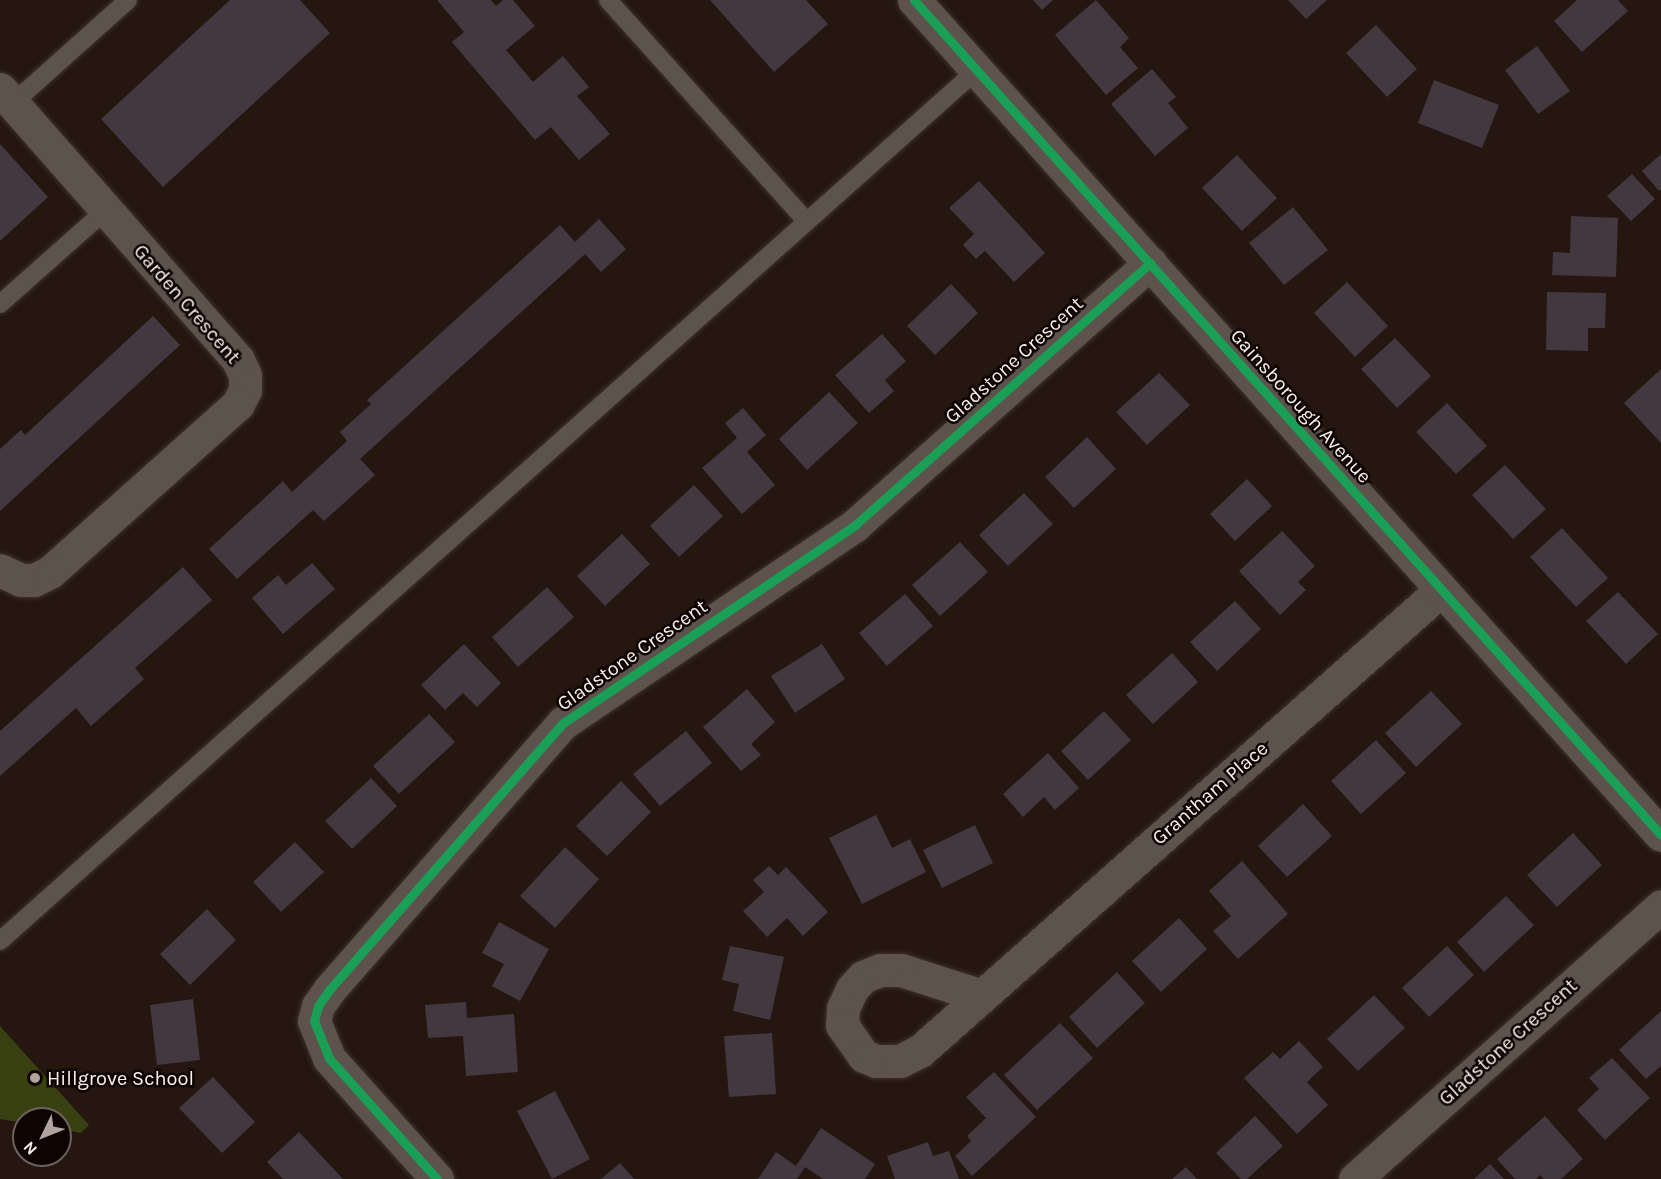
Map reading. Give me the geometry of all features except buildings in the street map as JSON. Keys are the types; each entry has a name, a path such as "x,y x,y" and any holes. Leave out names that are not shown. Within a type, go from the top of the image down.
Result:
{"street":[{"name":"Gainsborough Avenue","path":"915,0 1661,835"},
{"name":"Garden Crescent","path":"0,570 21,580 34,580 50,572 238,404 245,390 245,375 238,360 6,96"},
{"name":"Gladstone Crescent","path":"437,1179 329,1058 314,1022 318,1006 330,989 563,723 855,525 1150,263"},
{"name":"Grantham Place","path":"979,995 1441,590"},
{"name":"Gladstone Crescent","path":"1355,1179 1661,906"}],"lane":[{"path":"6,96 128,0"},
{"path":"608,0 806,221"},
{"path":"0,941 977,70"},
{"path":"0,304 105,210"}],"green space":[{"path":"0,1026 89,1125 81,1133 72,1131 72,1107 12,1107 12,1121 0,1119"}],"cycle path":[{"path":"914,0 1661,835"},
{"path":"437,1179 329,1058 314,1021 318,1006 330,989 563,723 855,525 1150,263"}],"place":[{"name":"Hillgrove School","path":"35,1078"}]}
